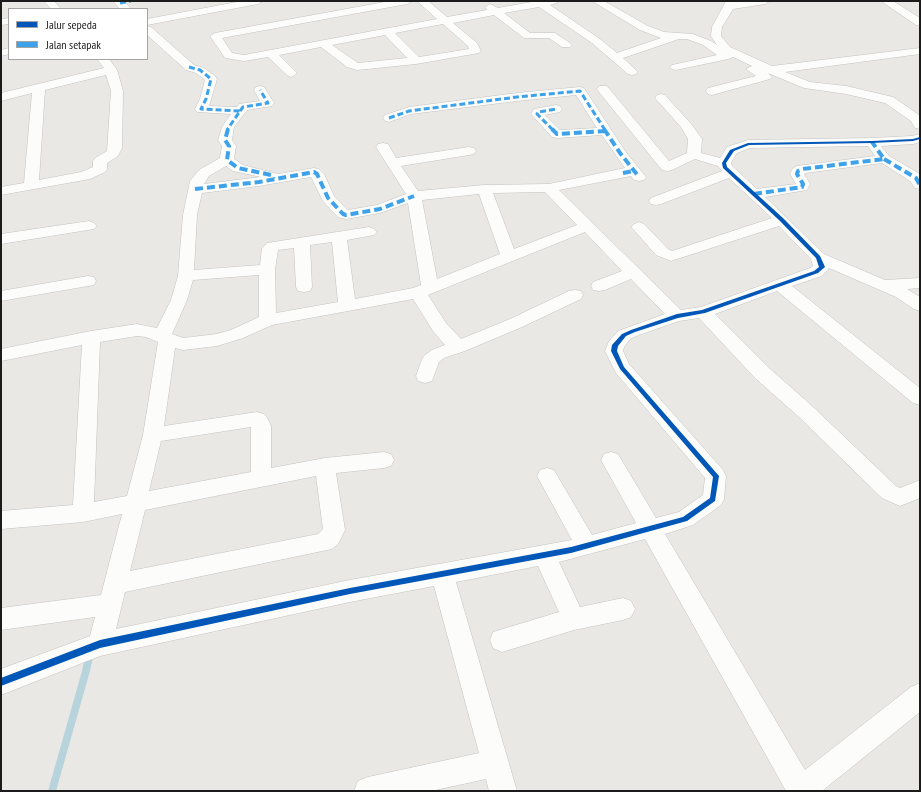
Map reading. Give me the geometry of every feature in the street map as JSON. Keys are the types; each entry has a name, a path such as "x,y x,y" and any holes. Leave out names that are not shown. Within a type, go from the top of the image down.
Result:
{"street":[{"path":"148,22 256,1"},
{"path":"215,36 407,1"},
{"path":"323,42 355,67 416,61 475,51 473,45 422,1"},
{"path":"482,1 528,36 550,35 566,45"},
{"path":"203,11 215,36 225,52 230,56 244,58 323,42 553,1"},
{"path":"597,1 644,28 663,35 688,36 707,43 766,78 712,91"},
{"path":"616,57 679,35 708,28 730,3 765,1"},
{"path":"886,1 920,23"},
{"path":"899,1 920,15"},
{"path":"541,3 596,41 632,72"},
{"path":"708,28 726,48 770,70 808,85 846,90 889,100 918,120"},
{"path":"148,30 190,68 200,70 211,79 206,99 201,109 240,112"},
{"path":"387,31 416,61"},
{"path":"770,70 920,51"},
{"path":"270,53 290,73"},
{"path":"676,67 728,56"},
{"path":"1,191 85,176 100,169 100,161 113,153 115,148 117,91 111,70 104,60"},
{"path":"1,97 111,70"},
{"path":"31,186 39,87"},
{"path":"1,682 92,647 350,591 587,546 685,519 713,499 716,476 622,368 614,351 619,340 624,335 677,316 703,312 816,272 822,267 818,257 782,220 727,168 694,155 666,167 603,89"},
{"path":"227,160 229,146 224,140 228,127 243,108 268,103 260,90"},
{"path":"195,189 274,179 314,172 317,174 328,198 343,214 376,210 414,196 484,189 549,188 634,172 580,91 517,97 409,111 389,118"},
{"path":"661,98 686,126 695,139 694,155"},
{"path":"556,109 538,112 537,114 557,134 606,131"},
{"path":"656,201 727,168 732,150 736,147 748,144 872,142 913,140 920,138"},
{"path":"872,142 884,159 916,178 920,185"},
{"path":"383,147 414,196 424,301 439,327 447,337 459,347"},
{"path":"392,163 469,151"},
{"path":"754,194 802,186 803,184 797,174 798,171 802,169 884,159"},
{"path":"227,160 238,168 271,175 274,179"},
{"path":"92,647 135,502 153,435 165,338 186,276 190,220 195,189 197,182 204,173 227,160"},
{"path":"549,188 677,316"},
{"path":"484,189 508,256"},
{"path":"639,227 662,252 671,256 782,220"},
{"path":"1,239 89,226"},
{"path":"1,355 91,337 137,330 148,331 183,344 217,340 237,334 268,320 424,290 588,226"},
{"path":"268,320 267,269 270,248 273,246 302,240 369,232"},
{"path":"339,236 346,306"},
{"path":"302,240 304,287"},
{"path":"818,257 902,293 920,305"},
{"path":"186,276 267,269"},
{"path":"599,286 633,272"},
{"path":"1,296 88,281"},
{"path":"883,285 920,283"},
{"path":"780,285 920,398"},
{"path":"425,376 431,359 438,354 459,347 516,323 575,295"},
{"path":"703,312 762,373 806,411 889,492 900,498 920,489"},
{"path":"83,513 91,337"},
{"path":"153,435 257,419 261,426 261,478"},
{"path":"1,520 83,513 325,466 384,460"},
{"path":"611,460 637,531 800,790 920,696"},
{"path":"1,619 105,600 324,542 330,537 334,530 325,466"},
{"path":"547,476 587,546"},
{"path":"544,555 574,619"},
{"path":"442,574 503,791"},
{"path":"502,640 574,619 623,609"},
{"path":"368,791 495,763"}],"waterway":[{"path":"52,791 90,653"}],"marked path":[{"path":"120,3 131,1"},
{"path":"189,67 200,70 211,79 206,99 201,109 240,111 228,127 225,140 229,146 227,160 238,168 271,175 274,179"},
{"path":"240,111 243,107 268,103 260,90"},
{"path":"389,118 409,111 517,97 580,91 620,153 639,177"},
{"path":"556,109 538,112 537,114 557,134 606,131"},
{"path":"754,194 802,187 803,184 797,174 798,171 802,169 884,159 872,142"},
{"path":"884,159 916,178 920,185"},
{"path":"623,173 633,171"},
{"path":"195,189 259,182 314,172 317,174 328,198 343,214 346,215 380,209 414,196"}],"cycle path":[{"path":"1,682 100,644 350,591 571,550 685,519 713,499 716,476 622,368 614,351 615,345 624,335 633,331 677,316 703,312 816,272 822,267 818,257 782,220 725,167 724,163 732,150 748,144 872,142 913,140 920,138"}]}
